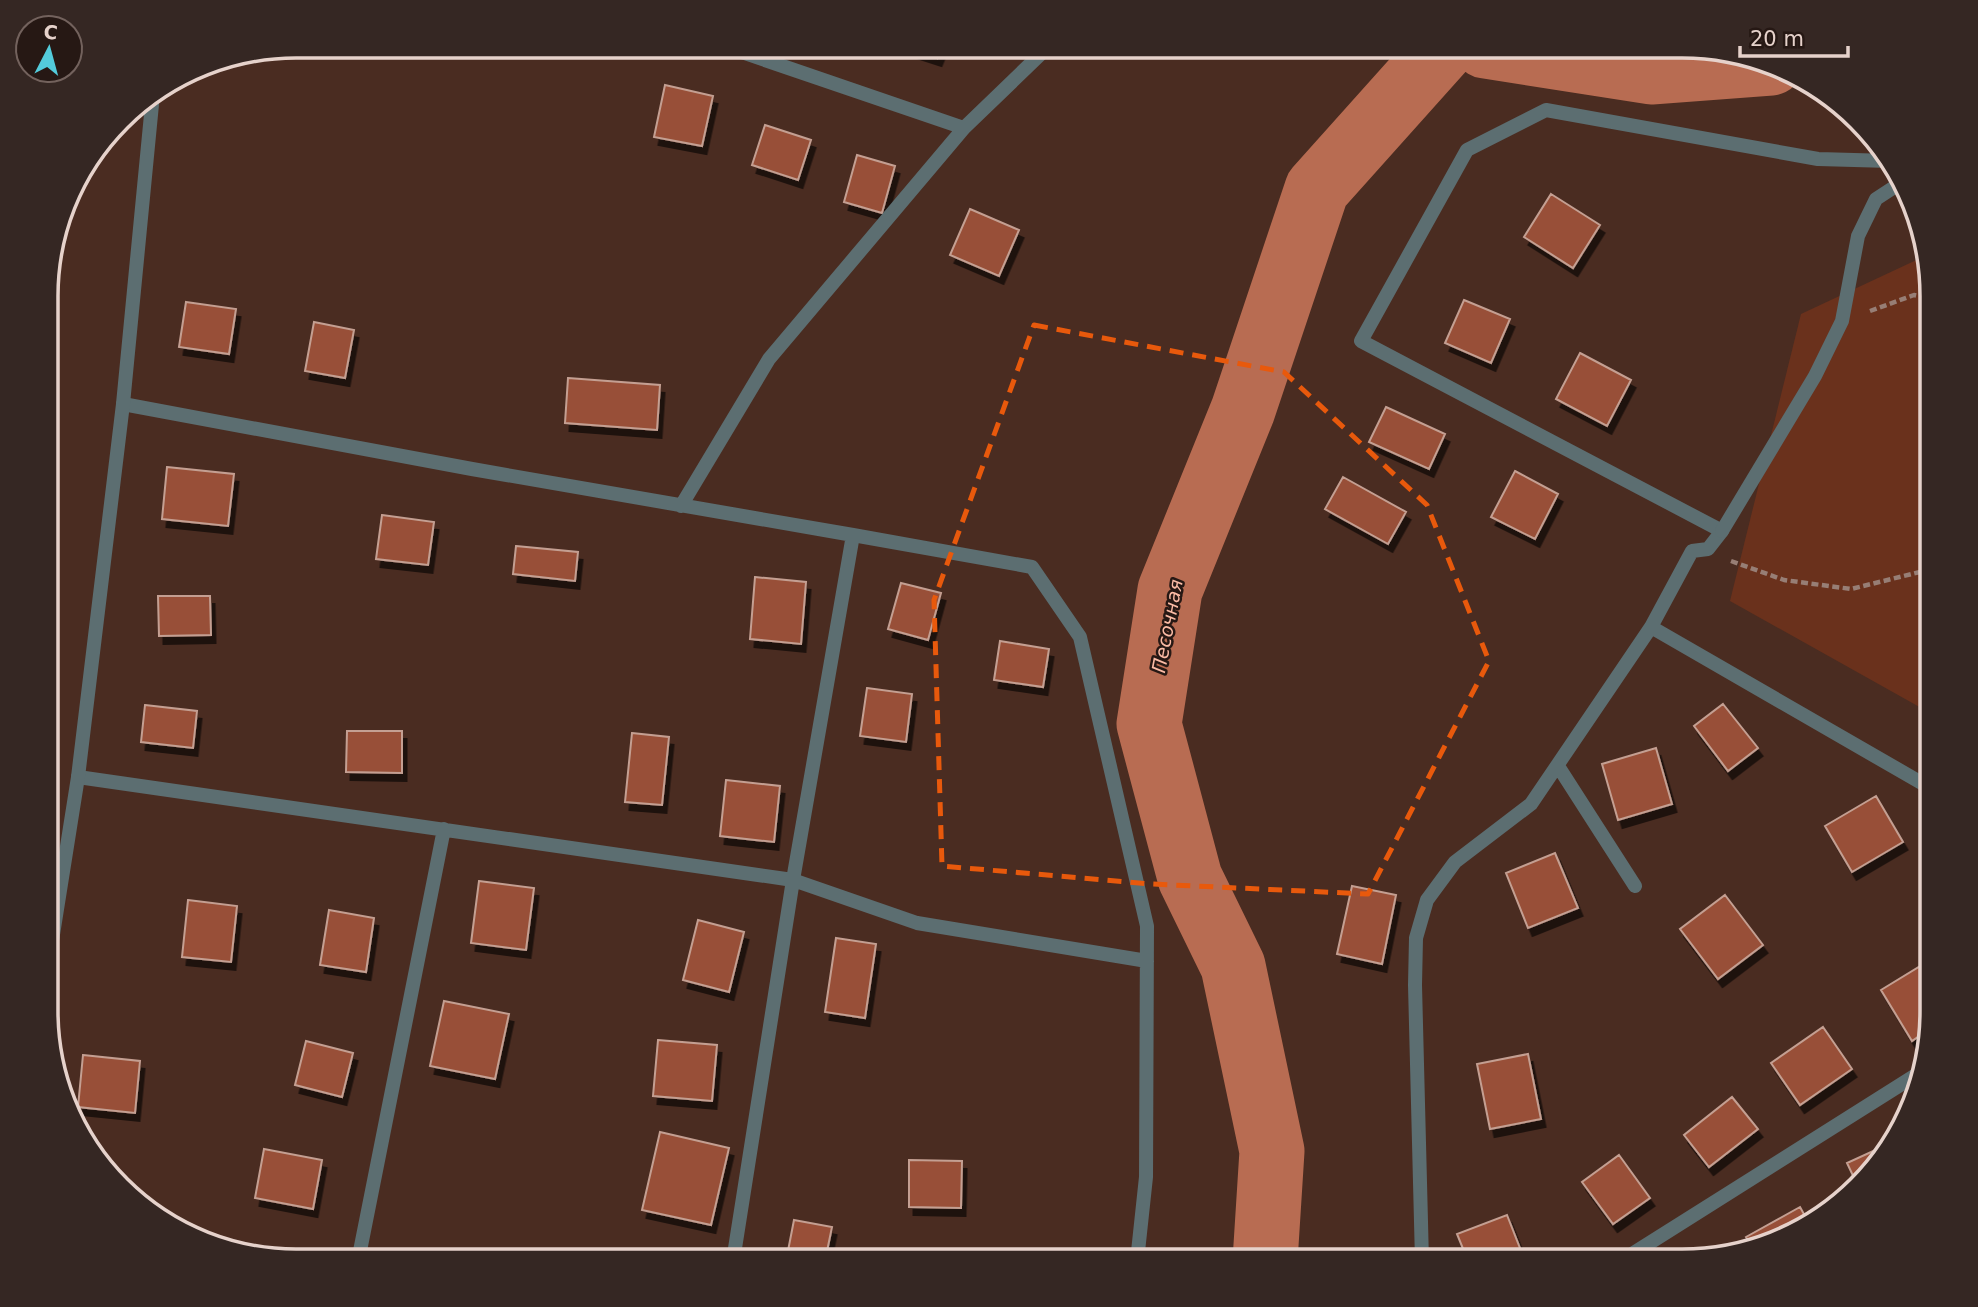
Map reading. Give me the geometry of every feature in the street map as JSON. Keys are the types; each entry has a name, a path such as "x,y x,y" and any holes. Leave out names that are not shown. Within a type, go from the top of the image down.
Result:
{"street":[{"path":"759,58 964,128"},
{"path":"681,506 769,359 964,128 1037,58"},
{"path":"58,904 78,777 123,404 152,107"},
{"path":"1722,531 1362,341 1467,150 1546,110 1818,159 1877,161"},
{"path":"1422,1249 1416,938 1427,900 1455,862 1531,804 1651,627 1692,551 1708,549 1722,531 1815,376 1842,321 1858,236 1876,199 1894,187"},
{"path":"123,404 1032,567 1080,637 1147,926 1146,1177 1138,1249"},
{"path":"735,1249 793,880 853,535"},
{"path":"1651,627 1920,782"},
{"path":"1558,766 1635,886"},
{"path":"78,777 793,880 917,923 1147,961"},
{"path":"360,1249 444,829"},
{"path":"1639,1249 1910,1078"}],"path":[{"path":"1842,321 1914,295 1920,296"},
{"path":"1708,549 1743,567 1784,580 1851,590 1920,572"}],"highlighted area":[{"path":"1034,325 1284,372 1427,505 1489,661 1368,894 1151,884 942,866 934,600"}],"shaded area":[{"path":"1917,260 1920,280 1920,707 1730,601 1801,314"}],"building":[{"path":"665,85 713,96 702,146 654,137"},
{"path":"765,125 811,140 798,180 752,165"},
{"path":"857,155 895,166 882,213 844,202"},
{"path":"1551,194 1600,225 1573,268 1524,237"},
{"path":"970,209 1019,230 999,276 950,255"},
{"path":"1464,300 1510,319 1491,363 1445,343"},
{"path":"186,302 236,309 229,354 179,347"},
{"path":"314,322 354,330 345,378 305,371"},
{"path":"1580,353 1631,380 1607,426 1556,399"},
{"path":"568,378 660,385 657,430 565,423"},
{"path":"1386,407 1445,434 1429,469 1369,442"},
{"path":"167,467 234,474 228,526 162,519"},
{"path":"1515,471 1558,494 1535,539 1491,517"},
{"path":"1343,477 1406,512 1388,544 1325,509"},
{"path":"382,515 434,522 428,565 376,559"},
{"path":"516,546 578,552 575,581 513,574"},
{"path":"755,577 806,582 801,644 750,639"},
{"path":"901,583 941,593 928,640 888,629"},
{"path":"158,596 210,596 211,635 159,636"},
{"path":"1000,641 1049,649 1043,687 994,680"},
{"path":"867,688 912,694 906,742 860,736"},
{"path":"1723,704 1758,748 1728,771 1694,726"},
{"path":"145,705 197,711 193,748 141,742"},
{"path":"347,731 402,731 402,773 346,772"},
{"path":"632,733 669,737 662,805 625,802"},
{"path":"1656,748 1672,804 1618,820 1602,764"},
{"path":"726,780 780,786 774,842 720,836"},
{"path":"1876,796 1903,842 1852,872 1825,826"},
{"path":"1555,853 1578,908 1528,928 1506,873"},
{"path":"479,881 534,888 526,950 471,943"},
{"path":"1352,886 1396,895 1382,964 1337,954"},
{"path":"1725,895 1763,945 1718,979 1680,929"},
{"path":"188,900 237,906 231,962 182,957"},
{"path":"329,910 374,918 366,972 320,965"},
{"path":"698,920 744,932 729,992 683,980"},
{"path":"836,938 876,944 865,1018 825,1012"},
{"path":"1920,966 1919,1036 1912,1041 1881,990"},
{"path":"444,1001 509,1014 495,1079 430,1066"},
{"path":"1823,1027 1852,1069 1800,1105 1771,1063"},
{"path":"658,1040 717,1045 712,1101 653,1096"},
{"path":"306,1041 353,1053 342,1097 295,1085"},
{"path":"1528,1054 1541,1119 1490,1129 1477,1064"},
{"path":"83,1055 140,1061 135,1113 78,1106"},
{"path":"1732,1097 1758,1129 1709,1167 1684,1135"},
{"path":"660,1132 729,1148 711,1225 642,1210"},
{"path":"264,1149 322,1160 313,1209 255,1198"},
{"path":"1874,1151 1853,1176 1847,1163"},
{"path":"1619,1155 1650,1198 1613,1224 1582,1182"},
{"path":"909,1160 962,1161 961,1208 909,1207"},
{"path":"1800,1207 1804,1215 1759,1237 1748,1240 1746,1237"},
{"path":"1507,1215 1520,1249 1463,1249 1457,1234"},
{"path":"794,1220 832,1227 827,1249 788,1249"}],"waterway":[{"name":"Песочная","path":"1266,1249 1272,1151 1233,966 1190,878 1149,724 1170,590 1243,410 1317,189 1434,58"},
{"name":"Песочная","path":"1562,58 1651,72 1740,65"}]}
